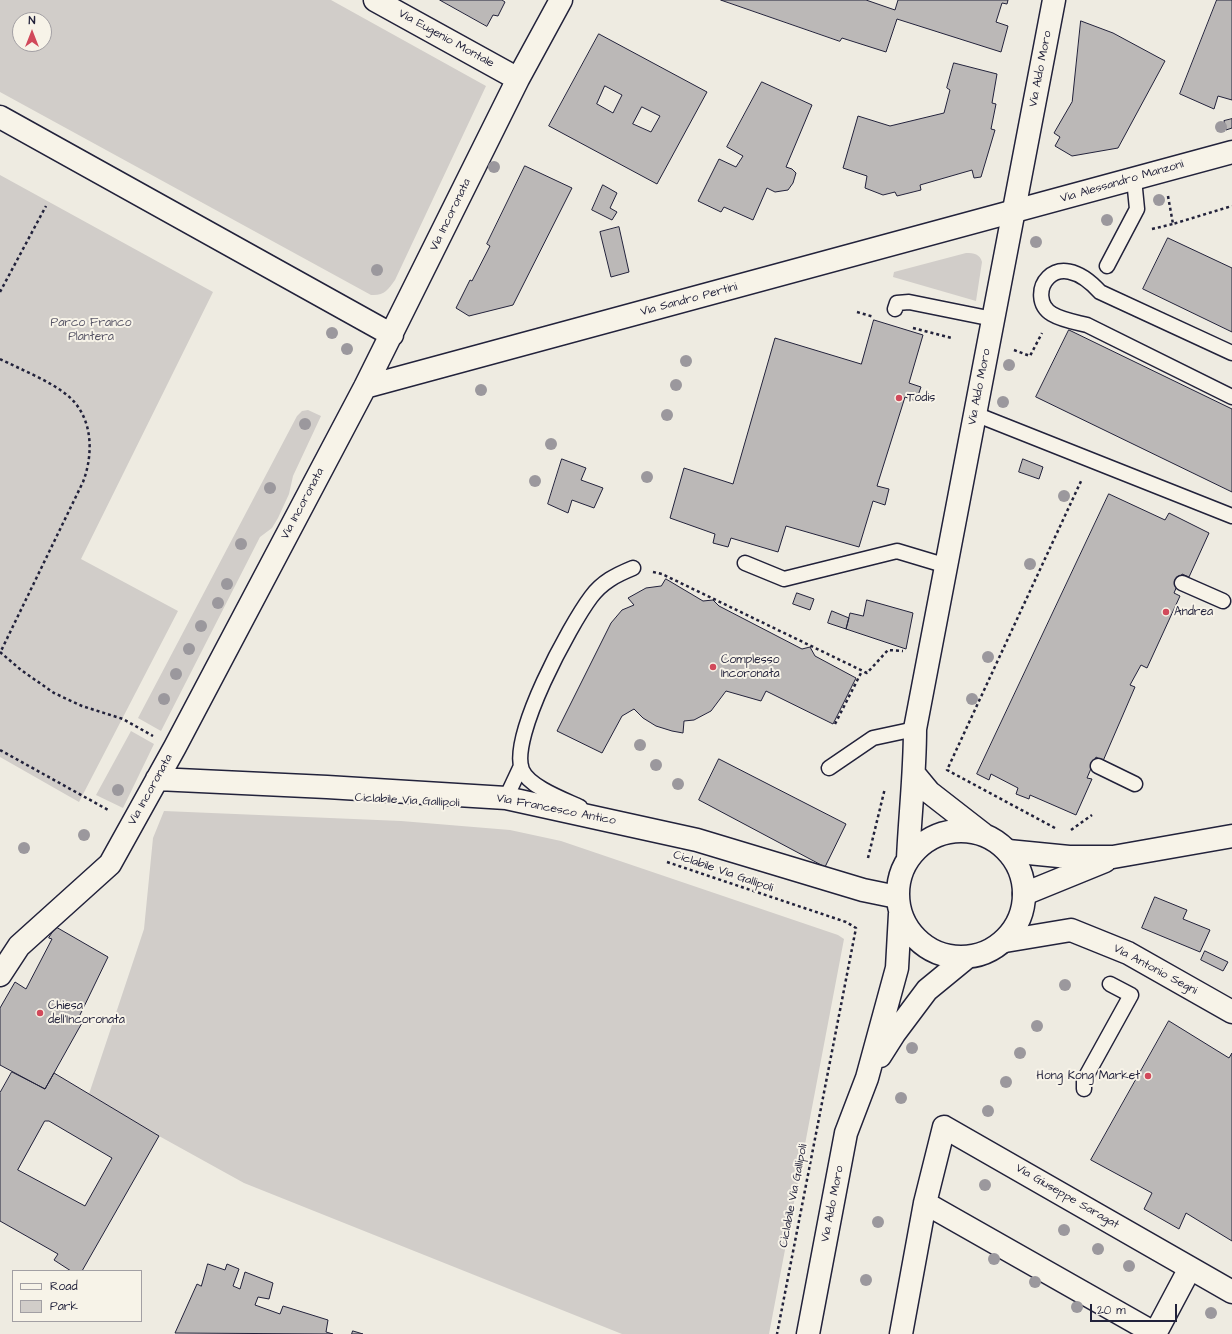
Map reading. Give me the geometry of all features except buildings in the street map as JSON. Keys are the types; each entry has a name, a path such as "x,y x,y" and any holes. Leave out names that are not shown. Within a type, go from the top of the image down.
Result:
{"street":[{"name":"Via Eugenio Montale","path":"375,0 518,79"},
{"name":"Via Incoronata","path":"0,975 19,946 110,864 175,747 365,387 518,79 560,0"},
{"name":"Via Aldo Moro","path":"908,859 910,804 915,775 915,729 1054,0"},
{"path":"0,117 392,335"},
{"name":"Via Alessandro Manzoni","path":"1013,213 1232,152"},
{"name":"Via Sandro Pertini","path":"365,387 1013,213"},
{"path":"915,775 929,792 984,835 997,842 1008,851 1019,867 1024,884 1024,904 1018,924 1005,941 987,953 966,958 945,956 925,947 910,933 898,906 899,877 908,859 922,843 942,833 963,830 984,835"},
{"name":"Via Francesco Antico","path":"157,779 506,798 697,840 856,888 898,906"},
{"path":"1008,851 1069,858 1113,857 1232,836"},
{"path":"1024,894 1113,857"},
{"name":"Via Aldo Moro","path":"808,1334 846,1133 867,1078 897,968 898,906"},
{"name":"Via Antonio Segni","path":"1005,941 1071,930 1128,953 1232,1012"},
{"name":"Via Aldo Moro","path":"867,1078 894,1034 927,990 966,958"},
{"name":"Via Giuseppe Saragat","path":"924,1203 944,1127 1232,1292"},
{"path":"901,1334 924,1203 1155,1334 1190,1268"}],"lane":[{"path":"1108,266 1137,209 1134,180"},
{"path":"1232,353 1100,292 1090,281 1074,271 1056,272 1049,276 1042,290 1042,300 1045,307 1052,314 1068,321 1087,325 1232,397"},
{"path":"895,309 897,303 909,302 993,319"},
{"path":"975,414 1232,516"},
{"path":"745,563 784,579 897,551 947,566"},
{"path":"602,818 554,795 532,782 522,771 520,751 523,734 558,651 591,596 610,578 633,568"},
{"path":"1182,583 1223,601"},
{"path":"829,768 873,738 915,729"},
{"path":"506,798 521,766"},
{"path":"1098,766 1135,784"},
{"path":"1084,1089 1084,1080 1131,995 1110,984"}],"path":[{"path":"1168,195 1173,224"},
{"path":"0,292 46,206"},
{"path":"1149,235 1152,228 1173,224 1232,206"},
{"path":"1008,347 1030,356 1052,314"},
{"path":"0,359 67,395 82,413 90,442 90,457 83,482 0,653 54,693 82,706 123,720 175,747"},
{"path":"1059,830 947,770 1085,473"},
{"path":"633,568 662,574 867,673 888,650 908,651"},
{"path":"835,724 862,671"},
{"path":"0,750 111,811"},
{"path":"868,858 885,787"},
{"path":"1066,834 1092,815"},
{"name":"Ciclabile Via Gallipoli","path":"665,862 846,922 856,928 777,1334"}],"green space":[{"path":"0,0 331,0 486,86 395,280 385,292 371,295 0,92"},
{"name":"Parco Franco Plantera","path":"0,175 213,292 81,559 178,611 79,802 0,757"},
{"path":"966,253 976,254 980,257 982,262 976,301 893,277 894,272"},
{"path":"308,410 321,416 293,476 289,494 272,528 260,537 161,731 138,718 297,416 302,411"},
{"path":"131,731 154,744 123,808 96,795"},
{"path":"164,811 401,821 510,830 561,841 838,935 844,939 769,1334 622,1334 244,1183 159,1136 89,1094 144,929 153,838"}],"place":[{"name":"Todis","path":"899,398"},
{"name":"Andrea","path":"1166,612"},
{"name":"Complesso Incoronata","path":"713,667"},
{"name":"Chiesa dell'Incoronata","path":"40,1013"},
{"name":"Hong Kong Market","path":"1148,1076"}]}
